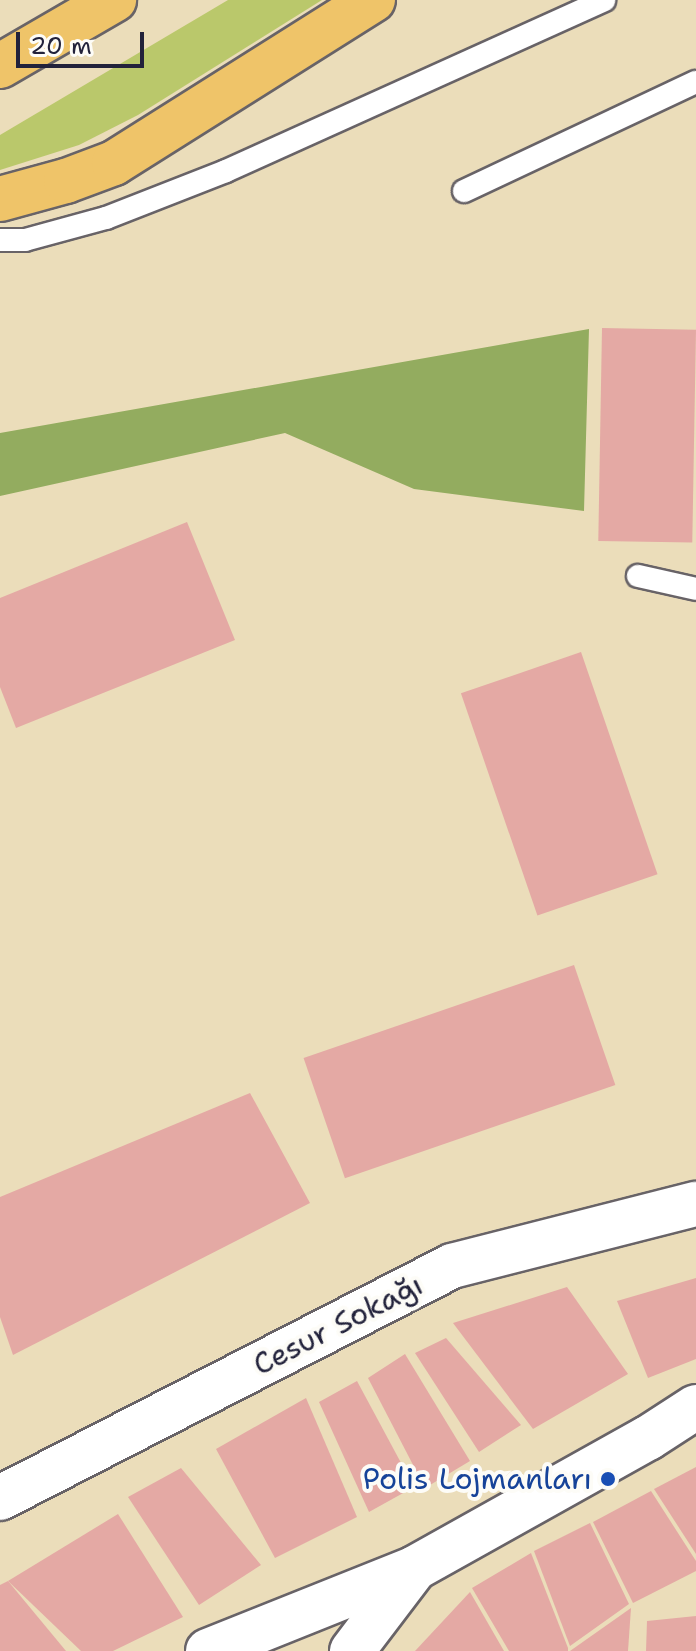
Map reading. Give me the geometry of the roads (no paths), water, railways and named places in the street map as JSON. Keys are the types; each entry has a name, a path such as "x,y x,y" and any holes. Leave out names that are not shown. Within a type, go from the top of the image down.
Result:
{"highway":[{"path":"0,66 114,0"},
{"path":"0,199 66,181 114,163 373,0"}],"street":[{"name":"Cesur Sokağı","path":"0,1498 452,1266 696,1204"},
{"path":"208,1651 415,1568 648,1438 696,1407"},
{"path":"352,1651 415,1568"}],"lane":[{"path":"0,240 25,240 106,218 226,171 604,0"},
{"path":"464,191 696,82"},
{"path":"638,576 696,589"}],"place":[{"name":"Polis Lojmanları","path":"608,1479"}]}
